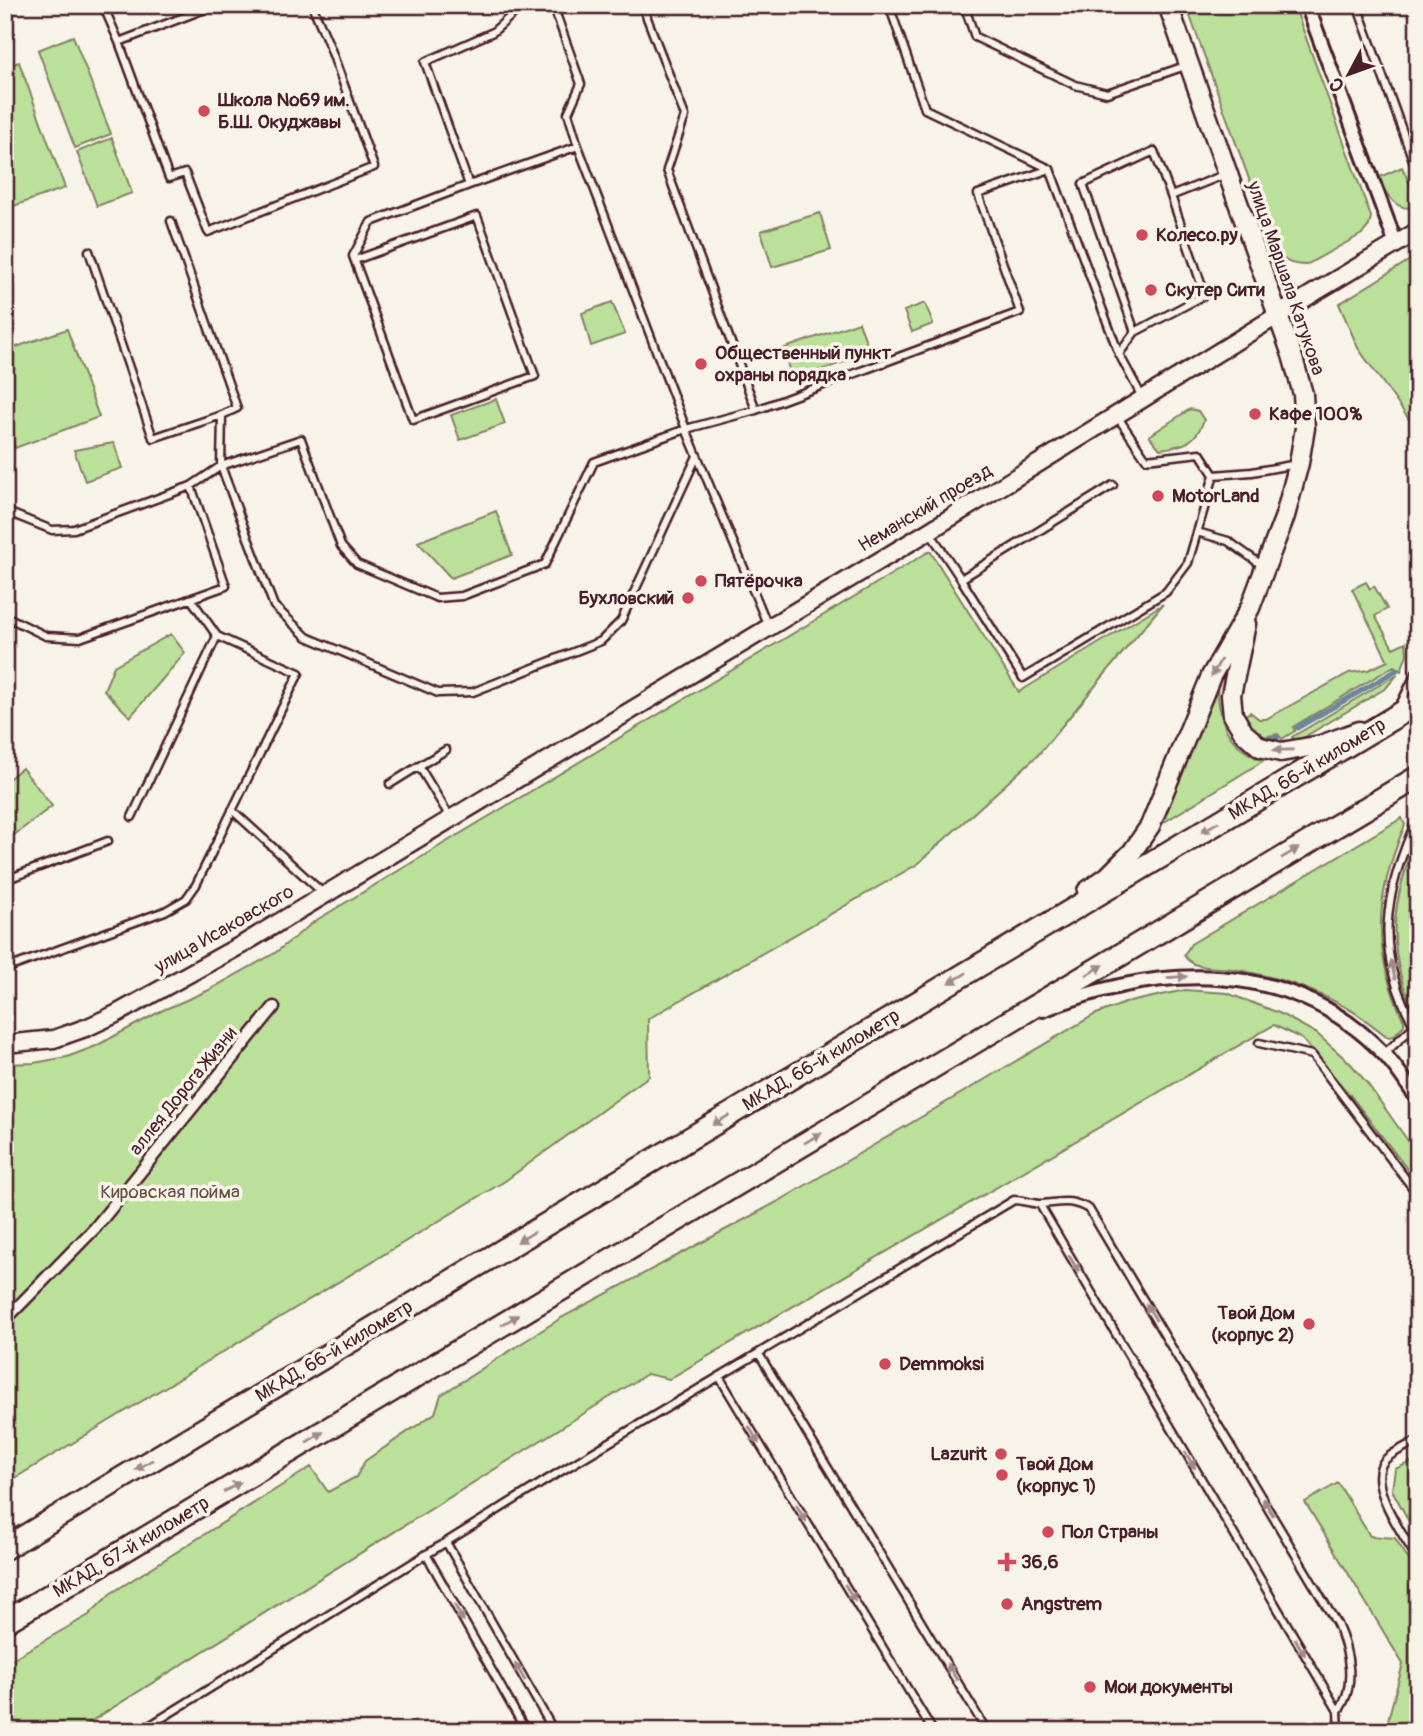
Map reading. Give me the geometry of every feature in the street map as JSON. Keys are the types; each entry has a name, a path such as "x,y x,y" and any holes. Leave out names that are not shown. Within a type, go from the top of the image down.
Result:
{"highway":[{"name":"МКАД, 66-й километр","path":"5,1549 1418,703"},
{"path":"995,1030 1418,776"},
{"name":"МКАД, 67-й километр","path":"5,1622 995,1030"}],"main road":[{"name":"улица Маршала Катукова","path":"1168,5 1279,315 1303,394 1304,428 1299,463 1285,516 1250,608 1231,695 1233,715 1244,733 1261,747 1281,752 1321,745 1395,716"},
{"name":"улица Маршала Катукова","path":"1017,943 1108,876 1132,852 1144,835 1211,676 1250,608"}],"street":[{"path":"1307,5 1396,244"},
{"name":"Неманский проезд","path":"452,818 929,531 1418,231"},
{"name":"улица Исаковского","path":"5,1044 54,1039 116,1014 325,895 452,818"},
{"path":"995,1030 1063,1002 1115,986 1160,978 1206,976 1256,984 1305,999 1343,1019 1384,1054 1418,1100"},
{"name":"аллея Дорога Жизни","path":"5,1320 95,1228 274,1007"}],"lane":[{"path":"103,5 169,178 185,173 208,232 374,167 312,5"},
{"path":"119,42 215,5"},
{"path":"469,185 425,62 493,32 523,5"},
{"path":"555,5 581,84 568,113 578,146 686,429 769,628"},
{"path":"642,5 685,116 667,170 756,410"},
{"path":"889,5 925,109 1050,169 1119,354 1143,400"},
{"path":"964,5 975,37 1075,85 1107,93 1189,65"},
{"path":"1357,5 1418,174"},
{"path":"355,260 477,216 535,376 413,420 353,256 371,222 578,146"},
{"path":"1119,354 1135,332 1205,295 1154,150 1083,184 1135,332"},
{"path":"5,511 52,530 74,529 191,486 221,466 302,439 341,546 357,564 437,598 462,596 545,564 594,462 686,429 756,410 1020,312 978,194 1050,169"},
{"path":"1171,196 1227,173"},
{"path":"89,251 153,438 222,415 237,408 171,220"},
{"path":"222,415 221,466 274,607 307,637 438,694 473,692 601,641 621,621 697,456"},
{"path":"929,531 1023,678 1166,592 1188,563 1214,475 1200,453 1146,459 1117,416"},
{"path":"1214,475 1252,472 1299,463"},
{"path":"961,579 1113,485"},
{"path":"5,616 46,636 80,638 226,586 191,486"},
{"path":"1197,532 1228,541 1265,568"},
{"path":"5,969 165,912 186,899 196,885 299,673 217,636 191,599"},
{"path":"132,817 217,636"},
{"path":"1395,716 1418,669"},
{"path":"390,784 446,750"},
{"path":"419,766 452,818"},
{"path":"232,810 325,895"},
{"path":"1418,816 1398,861 1386,919 1395,980 1404,1007 1418,1034"},
{"path":"5,880 108,841"},
{"path":"1384,1054 1414,1026"},
{"path":"1259,1043 1312,1055 1418,1195"},
{"path":"141,1731 426,1554 1014,1200 1029,1200 1041,1205 1338,1711 1339,1731"},
{"path":"1041,1205 1054,1201 1075,1202 1089,1209 1303,1565 1346,1645 1349,1686 1346,1700 1338,1711"},
{"path":"759,1354 987,1731"},
{"path":"720,1378 933,1731"},
{"path":"1418,1440 1385,1459 1377,1472 1380,1492 1418,1559"},
{"path":"446,1542 554,1731"},
{"path":"426,1554 526,1731"}],"green space":[{"path":"1186,5 1294,5 1371,217 1369,226 1362,234 1306,265 1287,261 1280,256 1274,248"},
{"path":"73,36 111,134 75,148 38,50"},
{"path":"19,62 65,188 5,209 5,67"},
{"path":"112,138 132,193 97,206 77,152"},
{"path":"1402,167 1417,199 1416,206 1409,208 1392,201 1378,178"},
{"path":"820,213 831,250 772,267 761,231"},
{"path":"1418,255 1418,432 1358,348 1339,304"},
{"path":"612,302 625,334 591,346 582,313"},
{"path":"925,303 933,324 912,332 904,311"},
{"path":"859,322 870,353 793,380 782,349"},
{"path":"67,329 99,417 15,448 5,421 5,351"},
{"path":"496,399 505,424 460,440 451,415"},
{"path":"1190,409 1198,411 1204,420 1197,434 1182,445 1160,449 1149,436"},
{"path":"114,443 122,468 85,481 74,450"},
{"path":"496,511 512,555 451,578 418,542"},
{"name":"Кировская пойма","path":"930,551 1019,692 1163,604 1038,755 916,865 648,1019 649,1076 505,1181 5,1484 5,1064 34,1063 67,1057 96,1046 161,1011 207,991 275,953 315,921"},
{"path":"1366,582 1370,589 1374,586 1387,609 1375,616 1393,648 1406,642 1407,654 1401,671 1394,666 1293,727 1295,731 1282,739 1278,734 1262,737 1255,733 1243,717 1250,712 1259,719 1266,719 1349,673 1368,670 1388,661 1352,589"},
{"path":"171,634 185,653 130,717 104,690 114,666"},
{"path":"1398,674 1386,688 1296,742 1292,737"},
{"path":"1217,683 1226,730 1240,747 1263,761 1161,824"},
{"path":"22,768 52,806 5,842 5,782"},
{"path":"1402,818 1405,825 1388,875 1381,923 1386,971 1404,1021 1404,1025 1394,1036 1388,1037 1352,1011 1308,989 1253,973 1201,966 1194,964 1184,955 1191,944"},
{"path":"1418,835 1418,1021 1400,973 1395,928 1401,883"},
{"path":"1185,990 1227,993 1279,1013 1316,1033 1351,1064 1367,1083 1418,1155 1418,1183 1350,1095 1302,1039 1274,1025 669,1379 647,1374 90,1722 84,1731 5,1731 5,1663 89,1615 110,1594 311,1467 328,1492 356,1477 365,1461 435,1413 441,1395 561,1318 779,1201 1094,1015 1125,1003"},
{"path":"1418,1459 1418,1538 1392,1490 1395,1469"},
{"path":"1338,1483 1370,1536 1395,1538 1418,1574 1418,1722 1415,1731 1385,1731 1403,1664 1305,1502"}],"waterway":[{"path":"1297,728 1397,670"},
{"path":"1264,740 1278,737"}],"place":[{"name":"Школа №69 им. Б.Ш. Окуджавы","path":"204,111"},
{"name":"Колесо.ру","path":"1142,235"},
{"name":"Скутер Сити","path":"1151,290"},
{"name":"Общественный пункт охраны порядка","path":"701,364"},
{"name":"Кафе 100%","path":"1255,414"},
{"name":"MotorLand","path":"1158,496"},
{"name":"Пятёрочка","path":"701,581"},
{"name":"Бухловский","path":"688,598"},
{"name":"Твой Дом (корпус 2)","path":"1309,1324"},
{"name":"Demmoksi","path":"885,1364"},
{"name":"Lazurit","path":"1001,1454"},
{"name":"Твой Дом (корпус 1)","path":"1002,1475"},
{"name":"Пол Страны","path":"1048,1532"},
{"name":"36,6","path":"1007,1562"},
{"name":"Angstrem","path":"1007,1604"},
{"name":"Мои документы","path":"1090,1687"}]}
